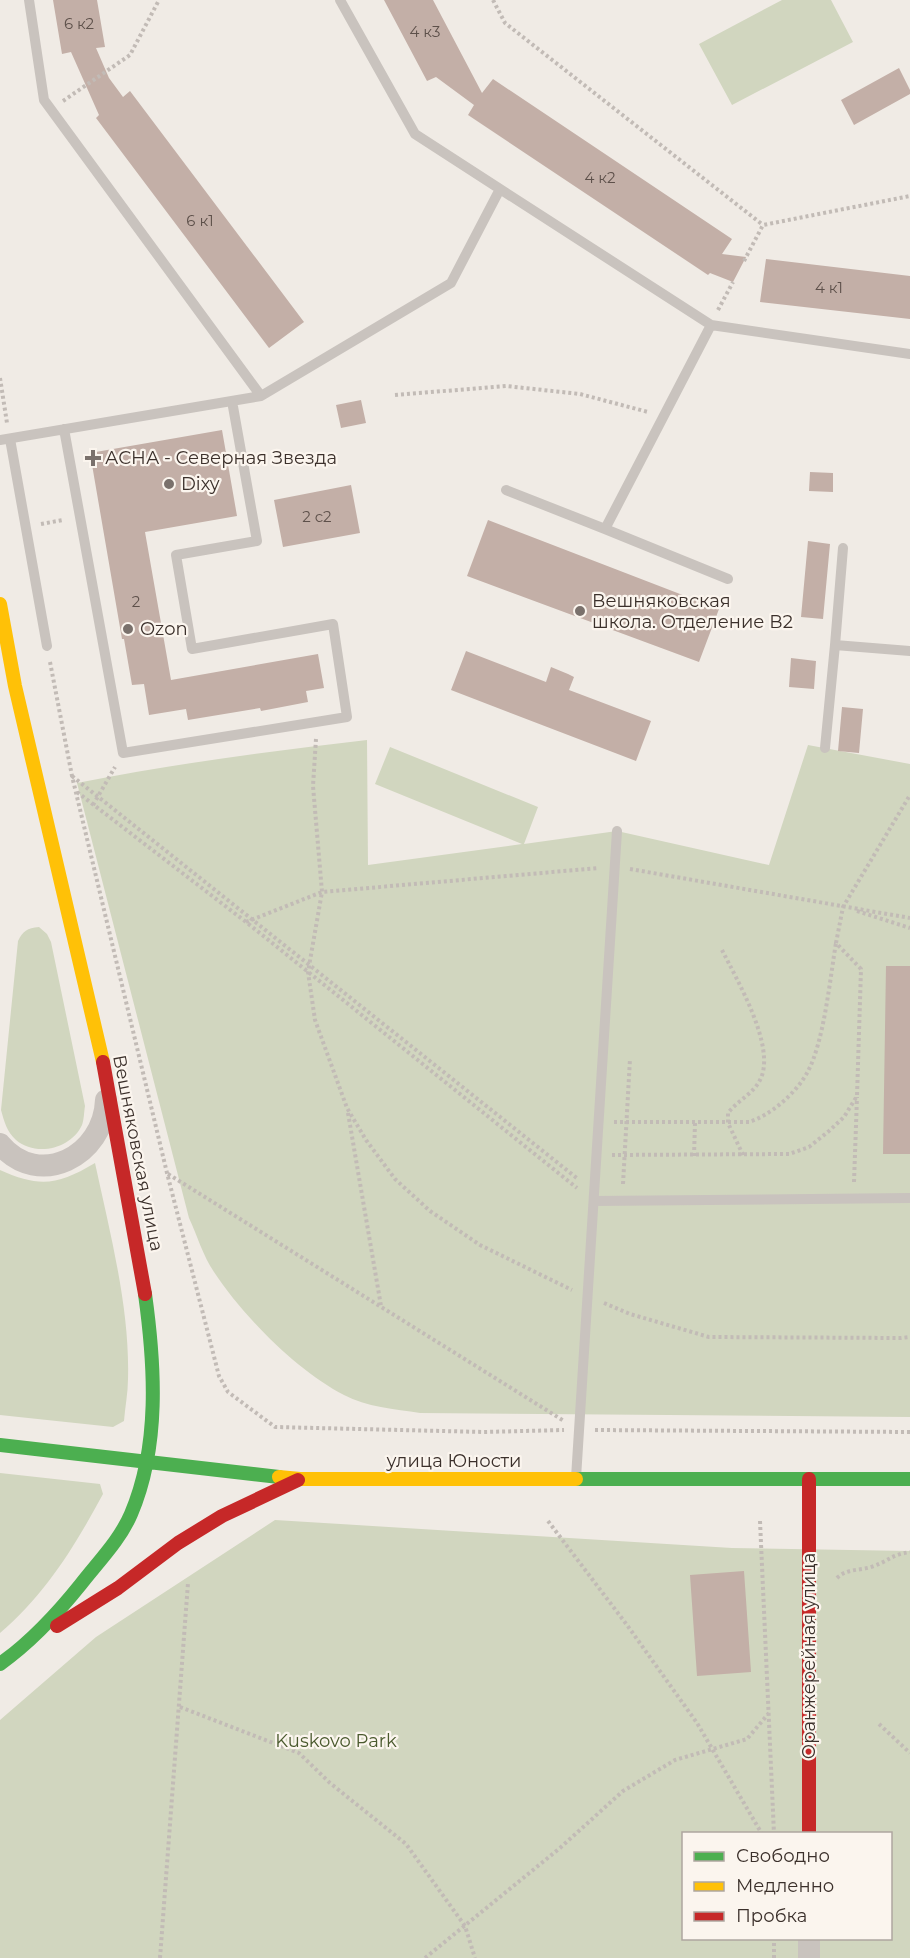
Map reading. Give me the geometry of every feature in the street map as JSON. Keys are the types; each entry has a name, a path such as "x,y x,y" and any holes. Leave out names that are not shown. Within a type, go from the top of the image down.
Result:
{"main road":[{"name":"Вешняковская улица","path":"0,604 15,686 107,1081 141,1267 151,1338 153,1384 148,1462 131,1515 114,1544 58,1613 16,1653 0,1664"},
{"name":"улица Юности","path":"0,1444 300,1479 910,1479"},
{"path":"16,1653 118,1588 178,1543 222,1516 300,1479"},
{"name":"Оранжерейная улица","path":"808,1479 809,1832"}],"street":[{"path":"0,1143 8,1153 26,1163 43,1165 63,1162 79,1154 94,1140 105,1115 107,1081"},
{"path":"809,1940 809,1958"}],"lane":[{"path":"28,0 44,100 261,396"},
{"path":"340,0 415,134 711,325 910,354"},
{"path":"47,646 26,527 5,439 261,396 451,283 500,189"},
{"path":"605,530 711,325"},
{"path":"64,429 123,753 347,717 333,624 192,649 176,555 256,542 232,400"},
{"path":"506,490 728,579"},
{"path":"825,748 843,548"},
{"path":"834,645 910,651"},
{"path":"576,1479 617,831"},
{"path":"594,1197 622,1201 910,1198"}],"path":[{"path":"51,109 130,55 159,0"},
{"path":"493,0 505,23 763,225 910,196"},
{"path":"744,261 763,225"},
{"path":"711,325 733,282"},
{"path":"0,378 5,439"},
{"path":"395,395 506,386 580,394 663,417"},
{"path":"26,527 80,517"},
{"path":"47,646 72,776 219,1376 228,1392 275,1426"},
{"path":"316,722 313,786 322,892 308,972 315,1020 347,1108 382,1307"},
{"path":"93,805 123,753"},
{"path":"72,776 310,965 594,1197"},
{"path":"77,792 246,922 594,1197"},
{"path":"599,1121 749,1122 762,1118 787,1098 807,1073 818,1045 843,907 910,795"},
{"path":"246,922 322,892 615,867 910,918"},
{"path":"843,907 910,928"},
{"path":"836,943 861,969 854,1198"},
{"path":"722,950 764,1048 765,1065 756,1088 728,1113 728,1123 743,1155"},
{"path":"622,1201 630,1059"},
{"path":"596,1155 789,1154 809,1147 844,1117 857,1096"},
{"path":"347,1108 366,1140 395,1179 430,1211 480,1245 544,1278 588,1297 630,1314 710,1337 910,1337"},
{"path":"694,1156 695,1123"},
{"path":"168,1173 579,1430"},
{"path":"548,1521 627,1625 697,1723 761,1832"},
{"path":"760,1521 774,1832"},
{"path":"810,1602 843,1572 873,1567 896,1554 910,1552"},
{"path":"160,1958 188,1584"},
{"path":"180,1707 299,1754 330,1783 406,1844 465,1926 475,1958"},
{"path":"425,1958 560,1848 623,1791 675,1760 747,1739 769,1713"},
{"path":"879,1724 910,1754"},
{"path":"774,1940 774,1958"}],"green space":[{"path":"782,0 831,0 853,42 732,105 699,44"},
{"path":"367,740 368,865 522,844 375,784 390,747 538,807 524,844 617,831 769,865 808,745 910,764 910,1417 420,1413 391,1409 371,1405 344,1395 308,1372 255,1324 226,1289 210,1266 189,1218 77,783 222,758"},
{"path":"39,927 47,934 51,942 85,1106 83,1123 77,1133 62,1145 43,1149 24,1145 16,1140 8,1130 1,1110 18,941 26,931"},
{"path":"95,1163 113,1243 126,1325 128,1390 124,1421 113,1427 0,1415 0,1170 27,1180 49,1182 70,1176"},
{"path":"0,1473 100,1484 103,1494 58,1569 31,1603 0,1633"},
{"name":"Kuskovo Park","path":"275,1520 732,1548 910,1551 910,1958 0,1958 0,1720 96,1637"}],"building":[{"path":"53,0 97,0 105,47 96,48 109,78 123,97 130,91 304,322 269,348 96,118 99,115 71,52 62,54"},
{"path":"384,0 433,0 482,93 493,79 732,239 722,254 746,257 733,282 710,273 708,275 468,115 474,105 436,77 427,81"},
{"path":"899,68 910,94 854,125 841,100"},
{"path":"766,259 910,276 910,319 760,302"},
{"path":"361,400 366,423 341,428 336,405"},
{"path":"222,430 237,516 145,532 171,680 318,654 324,688 306,691 308,702 261,711 260,708 188,720 186,709 149,715 144,684 132,685 90,453"},
{"path":"810,472 833,473 833,492 809,491"},
{"path":"351,485 360,533 283,547 274,500"},
{"path":"488,520 719,609 699,662 467,576"},
{"path":"808,541 830,544 823,619 801,617"},
{"path":"466,651 546,682 551,667 574,677 569,690 651,721 636,761 451,690"},
{"path":"791,658 816,661 814,689 789,687"},
{"path":"842,707 863,709 859,753 838,751"},
{"path":"886,966 910,966 910,1154 883,1154"},
{"path":"744,1571 751,1672 697,1676 690,1575"}],"traffic: fast":[{"path":"0,1664 33,1637 63,1606 115,1542 131,1514 147,1461 153,1406 153,1377 145,1294"},
{"path":"0,1445 279,1477"},
{"path":"576,1479 910,1479"}],"traffic: slow":[{"path":"0,604 15,686 103,1062"},
{"path":"279,1477 300,1479 576,1479"}],"traffic: jam":[{"path":"103,1062 145,1294"},
{"path":"809,1479 809,1832"},
{"path":"57,1626 118,1588 178,1543 222,1516 298,1480"}],"place":[{"name":"АСНА - Северная Звезда","path":"93,458"},
{"name":"Dixy","path":"169,484"},
{"name":"Вешняковская школа. Отделение В2","path":"580,611"},
{"name":"Ozon","path":"128,629"}]}
